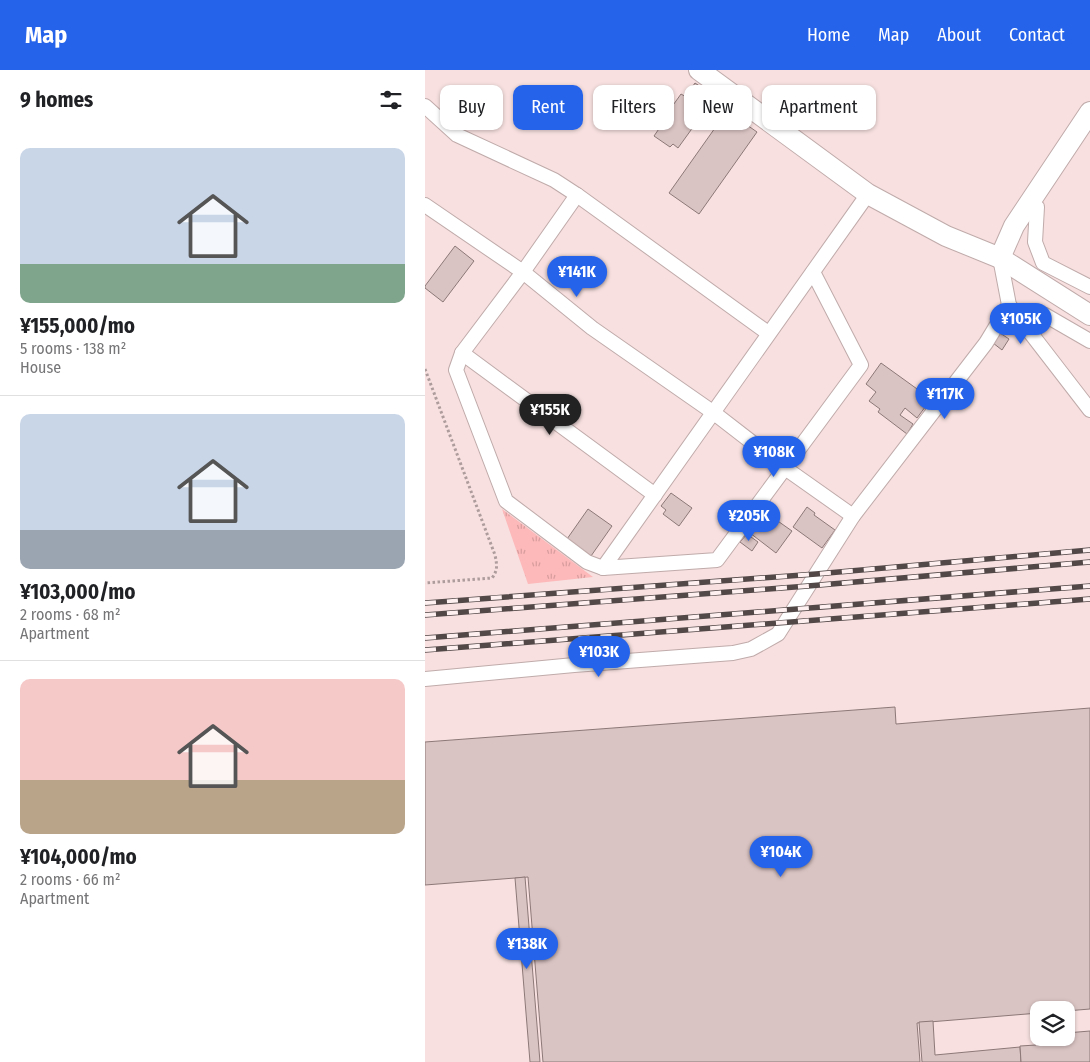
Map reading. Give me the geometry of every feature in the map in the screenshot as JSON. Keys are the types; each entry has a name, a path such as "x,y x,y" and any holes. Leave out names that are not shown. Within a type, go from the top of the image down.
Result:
{"street":[{"path":"699,70 868,194 946,236 1001,258 1090,315"},
{"path":"425,106 457,135 554,180 577,195 768,333"},
{"path":"1090,112 1014,226 1001,258 1009,305 1090,410"},
{"path":"603,568 868,194"},
{"path":"577,195 523,272 462,353 456,370 506,501 587,562 603,568 717,560 861,365 813,272"},
{"path":"1030,202 1037,207 1035,242 1043,263 1090,287"},
{"path":"425,205 523,272 592,328 714,413 785,468 853,516"},
{"path":"425,679 733,653 751,649 778,634 853,516 986,343 1009,305"},
{"path":"1028,330 1045,315 1090,341"},
{"path":"462,353 655,495"}],"path":[{"path":"425,369 495,555 497,567 496,572 491,578 425,583"}],"green space":[{"path":"502,509 593,577 528,584"}],"building":[{"path":"681,94 684,96 684,130 691,130 678,148 673,144 670,147 654,136 658,130 674,130 674,104"},
{"path":"752,128 757,132 699,214 669,193 714,130"},
{"path":"455,246 474,261 443,302 425,286"},
{"path":"1000,333 1009,339 1002,350 993,343"},
{"path":"881,363 931,399 917,418 905,408 900,415 913,424 907,434 878,412 880,409 869,401 876,392 866,384"},
{"path":"671,493 692,508 679,526 663,514 666,510 661,506"},
{"path":"807,507 815,513 814,515 835,530 822,548 793,527"},
{"path":"588,509 612,526 591,556 567,539"},
{"path":"765,512 792,531 776,553 750,533"},
{"path":"747,534 758,542 752,551 740,542"},
{"path":"895,707 896,724 1090,708 1090,1009 1075,1010 1075,1001 1030,1001 1030,1014 917,1023 920,1062 543,1062 528,877 425,885 425,742"},
{"path":"525,877 540,1062 530,1062 515,878"},
{"path":"933,1021 935,1055 1020,1047 1021,1062 922,1062 919,1022"},
{"path":"1090,1031 1090,1062 1021,1062 1020,1046 1075,1046 1075,1032"}],"railway":[{"path":"425,603 816,574 1090,550"},
{"path":"425,615 808,586 1090,562"},
{"path":"425,638 1090,586"},
{"path":"425,650 1090,599"}]}
